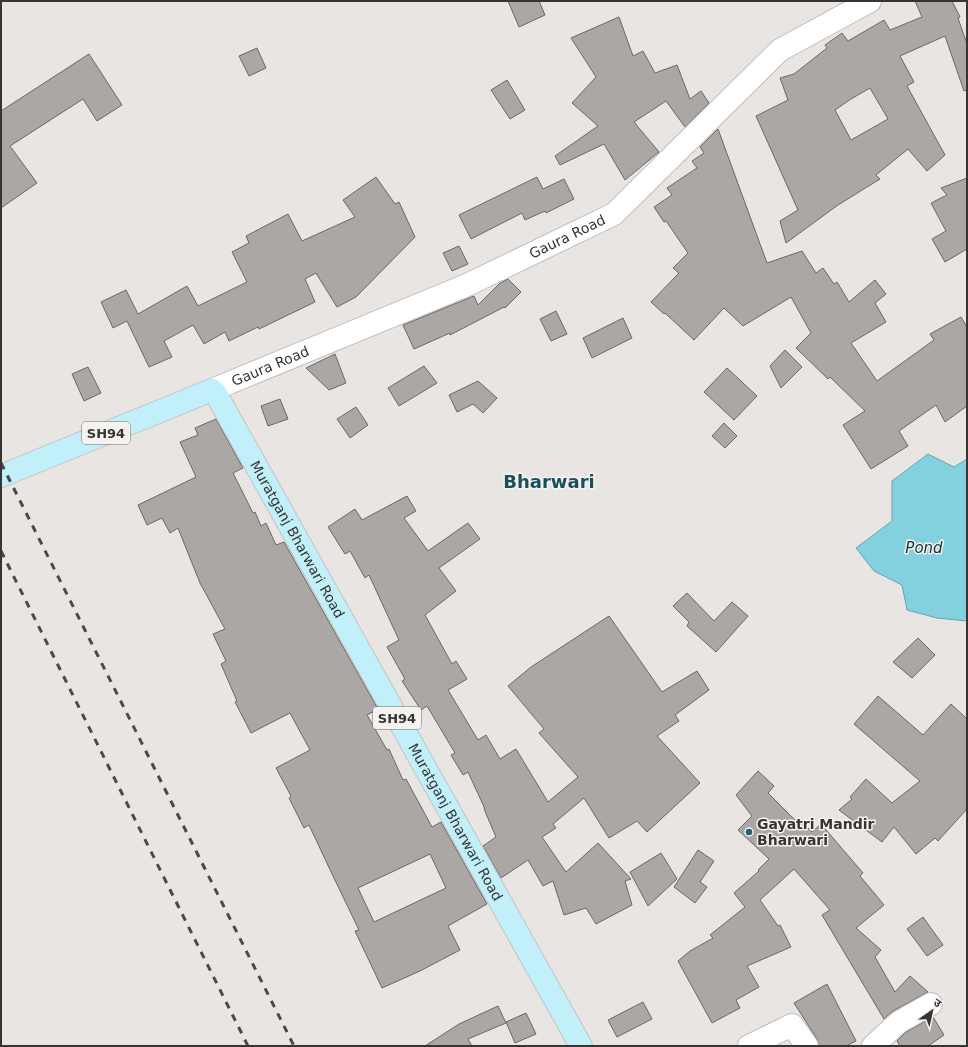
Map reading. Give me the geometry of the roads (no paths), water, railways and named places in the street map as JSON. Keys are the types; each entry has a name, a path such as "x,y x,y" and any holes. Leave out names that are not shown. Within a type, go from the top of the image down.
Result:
{"main road":[{"name":"SH94","path":"1,476 212,390"},
{"name":"Muratganj Bharwari Road","path":"212,390 220,401 581,1046"}],"street":[{"name":"Gaura Road","path":"212,390 467,285 614,214 780,50 870,1"},
{"path":"873,1046 899,1022 931,1004"},
{"path":"749,1046 792,1026 807,1046"}],"water":[{"name":"Pond","path":"928,454 954,467 967,459 967,621 937,618 907,610 902,585 874,571 856,548 892,521 892,481"}],"railway":[{"path":"1,463 294,1046"},
{"path":"1,551 248,1046"}],"place":[{"name":"Gayatri Mandir Bharwari","path":"749,832"}],"district":[{"name":"Bharwari","path":"549,482"}]}
